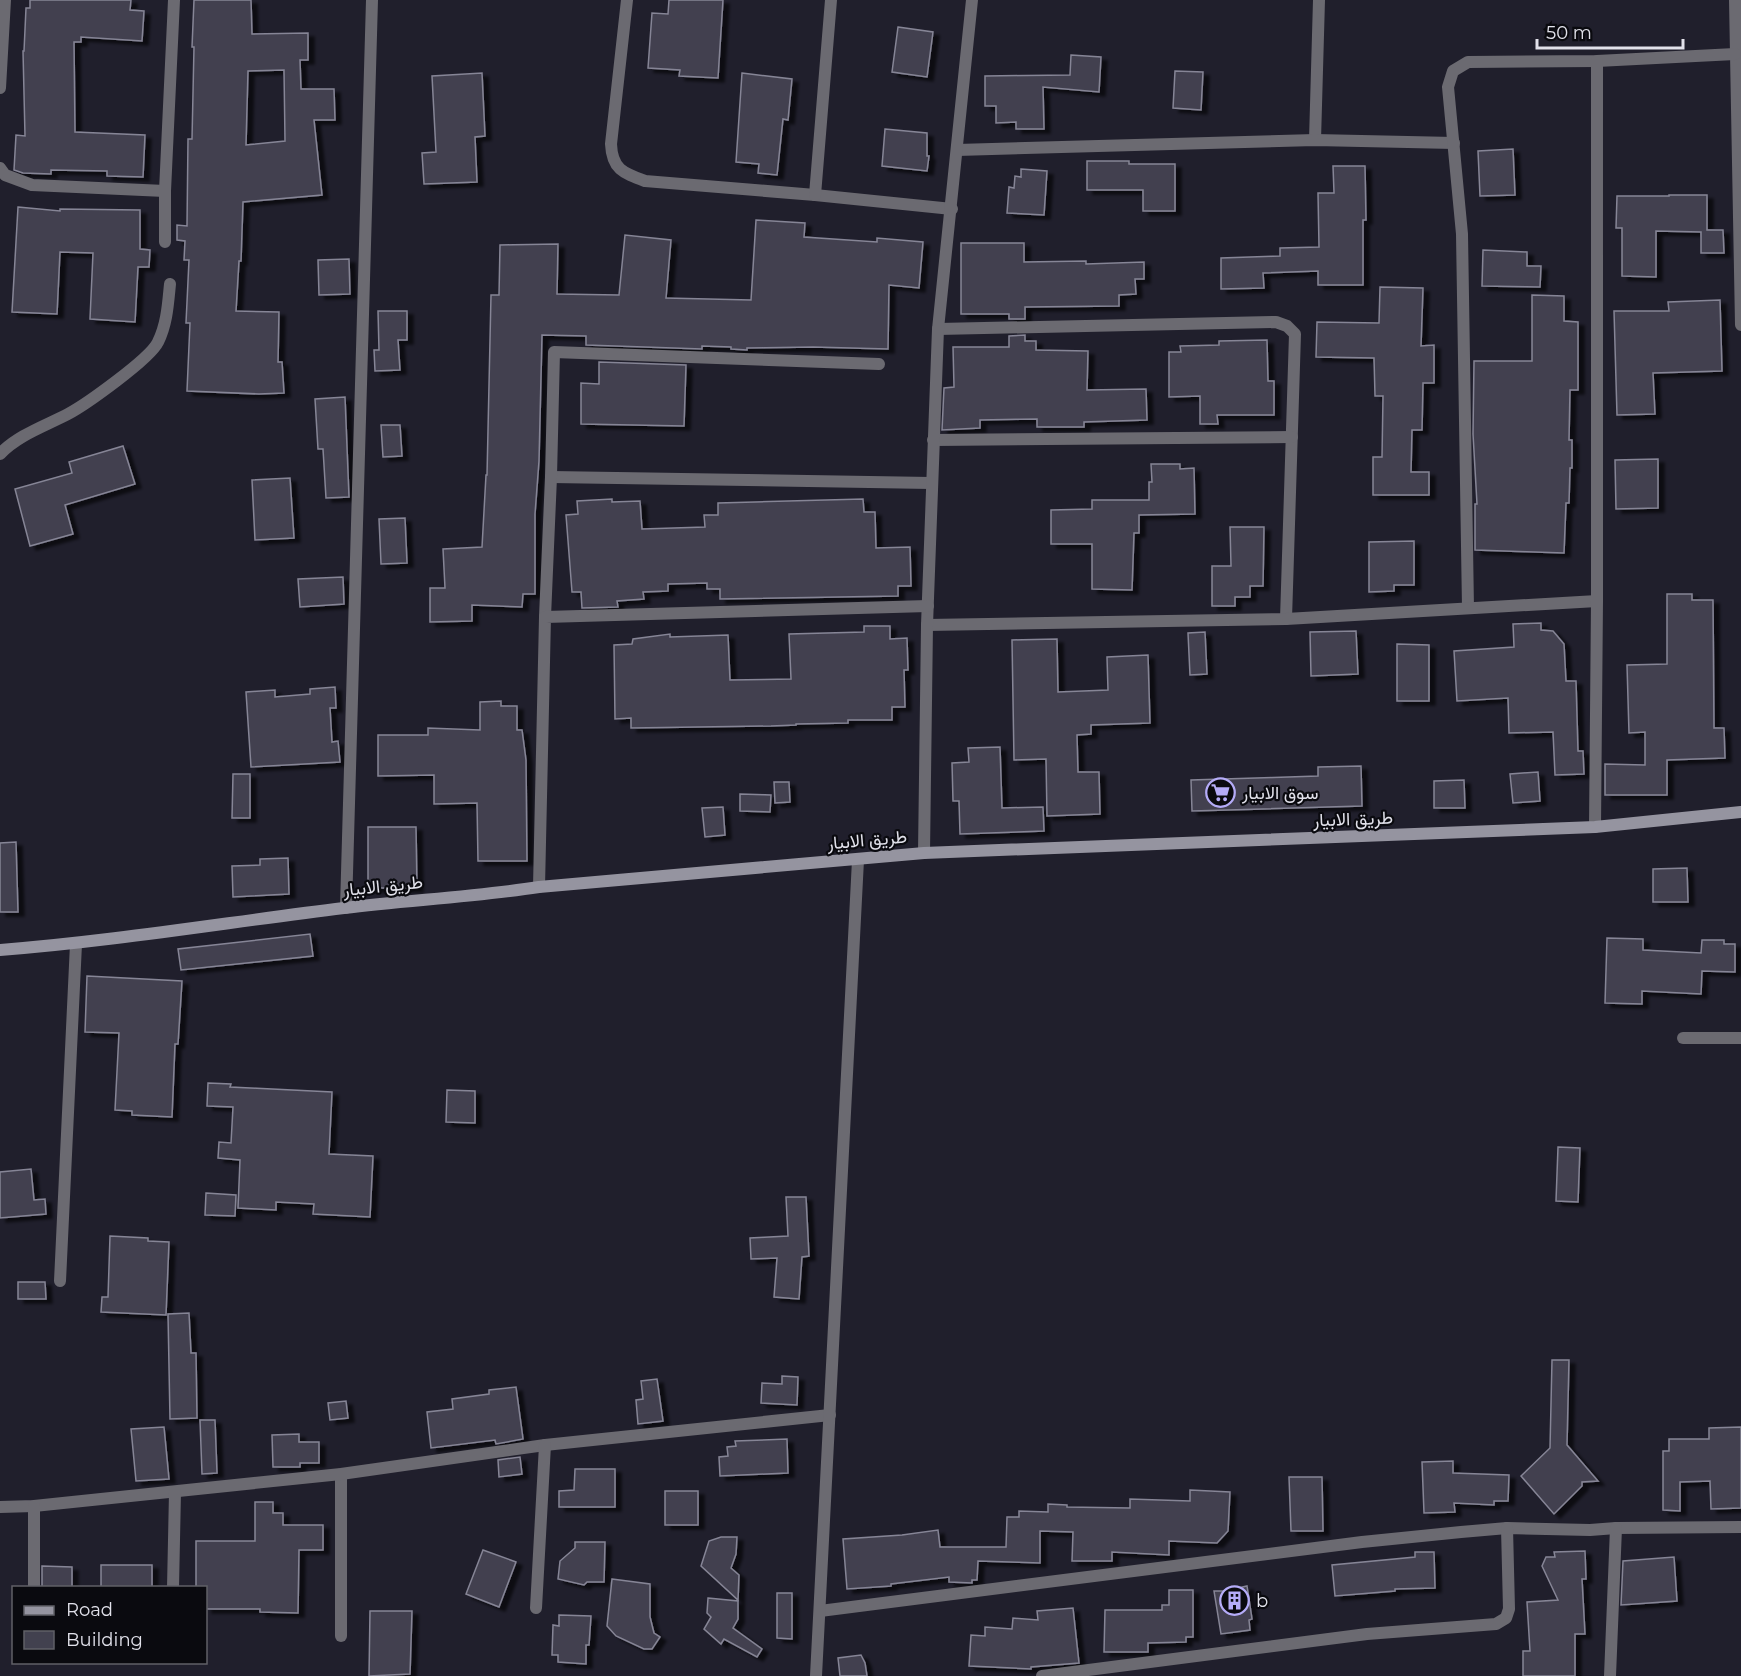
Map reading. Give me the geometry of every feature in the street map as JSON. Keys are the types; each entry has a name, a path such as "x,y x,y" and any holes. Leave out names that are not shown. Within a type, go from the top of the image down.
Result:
{"main road":[{"name":"طريق الابيار","path":"0,950 76,944 346,908 539,887 924,853 1594,827 1741,812"}],"street":[{"path":"0,88 4,0"},
{"path":"165,242 165,191 174,0"},
{"path":"346,908 372,0"},
{"path":"627,0 611,144 612,158 617,167 630,176 645,181 952,209"},
{"path":"815,195 831,0"},
{"path":"924,853 927,625 938,329 972,0"},
{"path":"1315,140 1319,0"},
{"path":"1735,0 1741,325"},
{"path":"1468,608 1462,234 1448,87 1453,71 1468,62 1597,61 1735,54"},
{"path":"1594,827 1597,601 1597,61"},
{"path":"957,150 1315,140 1455,143"},
{"path":"0,168 5,175 32,185 165,191"},
{"path":"0,454 6,448 98,394 157,345 167,315 170,284"},
{"path":"938,329 1276,322 1287,326 1295,334 1286,620"},
{"path":"539,887 554,352 879,364"},
{"path":"933,440 1292,437"},
{"path":"551,477 931,483"},
{"path":"927,625 1286,620 1597,601"},
{"path":"545,617 928,606"},
{"path":"816,1676 858,860"},
{"path":"60,1281 76,944"},
{"path":"1683,1038 1741,1038"},
{"path":"0,1507 34,1506 341,1474 545,1445 830,1415"},
{"path":"536,1608 545,1445"},
{"path":"341,1474 341,1636"},
{"path":"173,1586 175,1491"},
{"path":"34,1506 34,1586"},
{"path":"820,1611 1362,1542 1507,1528 1590,1530 1741,1527"},
{"path":"1042,1676 1367,1634 1496,1624 1506,1618 1509,1609 1507,1528"},
{"path":"1610,1676 1616,1528"}],"building":[{"path":"30,0 131,0 130,10 144,11 142,41 81,37 81,42 74,42 75,132 145,135 143,177 107,176 107,171 51,170 51,174 23,173 14,170 16,135 25,136 23,51 26,8 30,8"},
{"path":"194,0 251,0 252,34 308,33 308,60 300,60 301,89 334,89 335,120 314,120 322,195 243,202 236,311 279,312 278,362 282,362 284,393 187,391 190,323 186,323 189,260 184,260 185,241 177,240 177,225 187,226 188,139 192,139 194,47 192,47","holes":["284,70 285,141 246,145 248,71"]},
{"path":"669,0 723,0 718,78 679,76 680,70 648,68 652,13 668,14"},
{"path":"898,27 933,32 927,77 892,72"},
{"path":"1071,55 1101,57 1099,92 1043,87 1044,129 1016,129 1016,122 996,123 996,106 985,106 985,76 1070,75"},
{"path":"1175,71 1203,72 1201,110 1173,108"},
{"path":"482,73 485,136 475,137 477,182 424,184 422,153 436,152 432,76"},
{"path":"742,73 792,79 788,120 783,119 777,175 758,173 759,164 736,162"},
{"path":"885,129 927,133 927,156 929,156 927,171 882,166"},
{"path":"1513,149 1515,195 1480,196 1478,151"},
{"path":"1087,161 1175,164 1175,211 1143,211 1143,190 1087,190"},
{"path":"1333,166 1365,166 1366,220 1363,220 1363,285 1318,285 1318,271 1263,273 1264,288 1221,289 1221,258 1280,256 1280,248 1319,247 1318,193 1334,193"},
{"path":"1021,169 1047,171 1044,215 1007,213 1009,187 1014,188 1015,176 1021,177"},
{"path":"1707,195 1707,230 1723,230 1724,253 1701,253 1701,232 1656,231 1656,277 1622,276 1622,228 1616,228 1617,196"},
{"path":"18,207 60,211 60,209 140,210 140,249 150,250 149,267 138,267 135,322 90,319 93,253 60,252 57,314 12,312"},
{"path":"756,220 805,223 804,237 877,242 877,238 923,242 919,288 889,285 888,349 813,347 747,348 747,350 702,346 702,349 586,345 586,336 542,335 539,461 535,514 535,594 523,594 522,607 472,605 472,621 430,622 430,588 445,588 443,549 482,547 487,475 491,295 499,295 500,245 558,244 557,294 619,295 625,235 671,240 666,298 751,300"},
{"path":"961,243 1024,243 1024,262 1086,261 1086,264 1144,262 1144,279 1135,279 1136,294 1119,295 1119,306 1025,307 1025,319 1009,319 1009,314 961,314"},
{"path":"1483,250 1527,252 1527,266 1541,266 1540,287 1482,286"},
{"path":"349,259 350,294 319,295 318,260"},
{"path":"1380,287 1423,288 1421,346 1434,345 1434,383 1423,383 1422,430 1412,430 1411,472 1429,472 1429,495 1373,495 1373,457 1382,457 1383,396 1375,396 1374,358 1316,357 1317,322 1379,323"},
{"path":"1532,295 1564,296 1564,321 1578,322 1578,390 1570,390 1569,440 1572,440 1572,468 1570,468 1569,503 1566,503 1564,553 1475,550 1475,504 1477,504 1473,434 1474,361 1532,361"},
{"path":"1720,300 1722,371 1653,373 1655,414 1617,415 1614,311 1669,311 1668,302"},
{"path":"378,311 407,311 407,340 398,340 400,370 375,371 374,350 379,350"},
{"path":"1025,335 1025,341 1036,341 1036,350 1088,351 1087,390 1146,389 1147,420 1084,422 1084,427 1037,427 1037,419 980,420 980,428 942,430 944,388 954,387 953,347 1009,347 1009,336"},
{"path":"1267,340 1268,381 1274,381 1274,415 1217,415 1218,424 1200,424 1200,396 1169,397 1169,352 1181,352 1180,346 1219,345 1219,341"},
{"path":"599,362 686,365 684,426 581,424 581,383 599,384"},
{"path":"345,397 349,497 326,498 323,449 318,449 315,399"},
{"path":"381,425 400,425 402,456 383,457"},
{"path":"123,446 135,484 65,505 73,534 30,546 15,489 72,473 69,462"},
{"path":"1658,459 1658,508 1616,509 1615,460"},
{"path":"1151,464 1180,464 1180,469 1194,468 1195,514 1139,515 1139,533 1134,533 1132,590 1092,589 1092,544 1051,544 1051,510 1092,509 1092,500 1149,500 1149,482 1152,482"},
{"path":"290,478 294,538 255,540 252,480"},
{"path":"612,499 612,502 640,501 642,529 705,527 704,515 718,515 718,503 863,499 864,512 875,512 876,548 910,547 911,586 898,586 898,596 720,599 720,589 707,589 707,583 668,584 668,591 643,592 644,599 617,601 618,607 582,608 581,592 572,592 566,515 578,514 577,501"},
{"path":"405,518 407,563 381,564 379,519"},
{"path":"1230,527 1264,527 1263,586 1250,586 1250,597 1235,597 1235,606 1212,606 1212,566 1231,566"},
{"path":"1414,541 1414,585 1394,585 1394,591 1369,592 1369,542"},
{"path":"343,577 344,604 300,607 298,579"},
{"path":"1667,594 1692,594 1692,600 1713,600 1714,728 1724,728 1725,758 1667,760 1667,795 1605,795 1605,764 1645,765 1645,732 1629,733 1627,665 1667,664"},
{"path":"1541,623 1541,630 1553,631 1564,644 1566,681 1576,681 1578,751 1583,751 1584,774 1555,775 1553,732 1509,733 1508,698 1457,701 1454,651 1514,647 1513,624"},
{"path":"864,626 890,626 890,639 907,638 908,670 904,670 905,707 892,707 892,720 848,720 848,723 771,726 631,728 631,718 615,719 614,645 632,644 633,639 670,634 670,637 728,635 730,680 791,679 789,634 864,632"},
{"path":"1356,631 1358,674 1311,676 1310,632"},
{"path":"1205,632 1207,674 1190,675 1188,633"},
{"path":"1057,639 1058,692 1108,690 1107,657 1148,655 1150,723 1091,725 1091,734 1077,735 1078,772 1099,772 1100,814 1047,816 1046,759 1014,760 1012,640"},
{"path":"1397,644 1429,645 1429,701 1397,701"},
{"path":"335,687 336,708 330,708 332,742 338,741 340,762 251,767 246,692 275,690 275,697 310,694 310,689"},
{"path":"501,701 501,706 517,706 517,730 522,730 526,760 527,861 478,861 477,803 434,804 434,775 378,776 378,735 428,735 428,728 480,730 480,702"},
{"path":"1000,747 1002,808 1043,807 1044,831 960,834 959,801 953,801 952,763 969,762 968,748"},
{"path":"1361,766 1362,806 1192,811 1191,780 1318,776 1318,767"},
{"path":"1538,772 1540,801 1513,803 1510,774"},
{"path":"233,774 250,774 250,818 232,818"},
{"path":"1464,780 1465,808 1434,808 1434,781"},
{"path":"774,782 789,782 790,802 775,803"},
{"path":"740,794 771,795 770,812 740,811"},
{"path":"723,807 725,835 705,837 702,808"},
{"path":"368,827 416,827 417,888 368,888"},
{"path":"16,842 18,912 0,912 0,843"},
{"path":"288,858 289,894 233,897 232,866 260,865 260,859"},
{"path":"1687,868 1688,902 1653,902 1653,869"},
{"path":"310,934 313,956 181,970 178,949"},
{"path":"1607,938 1643,939 1643,950 1701,953 1702,940 1724,940 1724,944 1735,944 1735,972 1702,971 1701,994 1642,991 1642,1004 1605,1003"},
{"path":"87,976 182,981 178,1044 175,1044 172,1117 132,1115 132,1111 115,1110 119,1033 85,1032"},
{"path":"208,1083 231,1084 230,1087 332,1092 329,1154 373,1156 370,1217 313,1214 314,1204 276,1202 276,1210 238,1208 240,1160 218,1158 219,1142 231,1143 233,1107 207,1106"},
{"path":"447,1090 475,1091 475,1123 446,1122"},
{"path":"1558,1147 1580,1148 1578,1202 1556,1201"},
{"path":"31,1169 34,1200 45,1199 46,1214 0,1218 0,1172"},
{"path":"206,1193 236,1195 235,1216 205,1215"},
{"path":"786,1197 806,1197 809,1256 802,1257 799,1299 774,1297 777,1258 751,1259 750,1238 788,1236"},
{"path":"110,1236 148,1238 148,1241 169,1242 166,1315 101,1312 102,1297 108,1297"},
{"path":"18,1282 45,1282 46,1299 18,1299"},
{"path":"189,1313 191,1353 196,1353 197,1418 170,1419 168,1314"},
{"path":"1552,1360 1569,1360 1567,1445 1598,1481 1582,1482 1582,1486 1554,1514 1521,1476 1550,1448"},
{"path":"782,1376 798,1377 797,1405 761,1403 762,1383 782,1384"},
{"path":"657,1379 663,1421 638,1424 636,1400 643,1399 641,1381"},
{"path":"516,1387 523,1439 496,1444 495,1440 431,1448 427,1412 453,1409 452,1399 489,1394 489,1390"},
{"path":"346,1401 348,1418 330,1420 328,1403"},
{"path":"200,1420 215,1420 217,1473 202,1474"},
{"path":"164,1427 169,1479 136,1481 131,1429"},
{"path":"1741,1427 1741,1508 1711,1509 1710,1481 1680,1482 1680,1511 1663,1510 1663,1451 1669,1451 1669,1439 1709,1439 1709,1428"},
{"path":"299,1434 299,1442 319,1442 319,1463 300,1463 300,1467 273,1467 272,1435"},
{"path":"787,1439 788,1473 720,1476 719,1457 728,1456 727,1447 736,1446 735,1441"},
{"path":"520,1457 522,1474 499,1477 498,1460"},
{"path":"1453,1461 1453,1473 1509,1475 1508,1501 1494,1501 1494,1505 1454,1503 1455,1512 1424,1513 1422,1462"},
{"path":"575,1469 615,1469 615,1507 559,1507 559,1491 574,1490"},
{"path":"1289,1477 1322,1477 1323,1531 1291,1531"},
{"path":"1190,1490 1230,1492 1228,1531 1217,1543 1169,1541 1169,1555 1112,1552 1112,1561 1072,1561 1073,1532 1040,1531 1040,1563 978,1561 977,1580 972,1580 972,1583 949,1582 949,1577 891,1584 891,1586 847,1589 843,1539 938,1530 940,1547 1006,1547 1007,1517 1019,1517 1019,1511 1048,1512 1048,1504 1067,1505 1067,1507 1130,1508 1130,1499 1190,1501"},
{"path":"665,1491 698,1491 698,1525 665,1525"},
{"path":"255,1502 273,1502 273,1513 283,1513 283,1525 323,1525 323,1550 299,1550 298,1613 260,1612 260,1609 207,1609 207,1586 196,1586 196,1541 255,1541"},
{"path":"721,1537 737,1537 736,1554 731,1568 739,1575 738,1600 701,1566 709,1541"},
{"path":"575,1542 605,1542 604,1582 587,1582 584,1585 558,1579 560,1561 575,1548"},
{"path":"483,1550 516,1562 499,1607 466,1594"},
{"path":"1585,1551 1586,1579 1582,1579 1585,1634 1575,1634 1575,1676 1523,1676 1523,1651 1530,1651 1527,1602 1558,1600 1542,1566 1546,1557 1555,1557 1554,1552"},
{"path":"1415,1552 1434,1552 1435,1588 1395,1589 1395,1591 1335,1596 1332,1565 1415,1557"},
{"path":"1674,1557 1677,1601 1621,1605 1623,1561"},
{"path":"101,1565 152,1565 152,1586 101,1586"},
{"path":"42,1566 72,1567 72,1586 42,1586"},
{"path":"612,1579 650,1584 650,1617 654,1633 660,1637 652,1649 644,1649 616,1636 607,1626"},
{"name":"b","path":"1247,1586 1252,1619 1249,1620 1250,1630 1221,1634 1214,1591"},
{"path":"1169,1590 1193,1590 1193,1637 1186,1637 1186,1642 1148,1643 1148,1652 1104,1652 1105,1610 1162,1610 1162,1605 1169,1605"},
{"path":"777,1593 792,1593 792,1639 777,1638"},
{"path":"708,1598 738,1601 738,1619 733,1628 762,1649 757,1657 724,1639 721,1644 704,1629 711,1617 707,1613"},
{"path":"1073,1608 1079,1663 1031,1667 1031,1669 969,1666 971,1635 985,1636 985,1627 1012,1629 1013,1618 1038,1620 1037,1611"},
{"path":"370,1611 412,1611 410,1674 369,1676"},
{"path":"559,1615 591,1616 589,1645 586,1645 586,1664 558,1662 558,1655 552,1655 553,1625 559,1626"},
{"path":"861,1655 867,1676 840,1676 838,1658"}],"place":[{"name":"سوق الابيار","path":"1221,793"},
{"name":"b","path":"1235,1601"}]}
